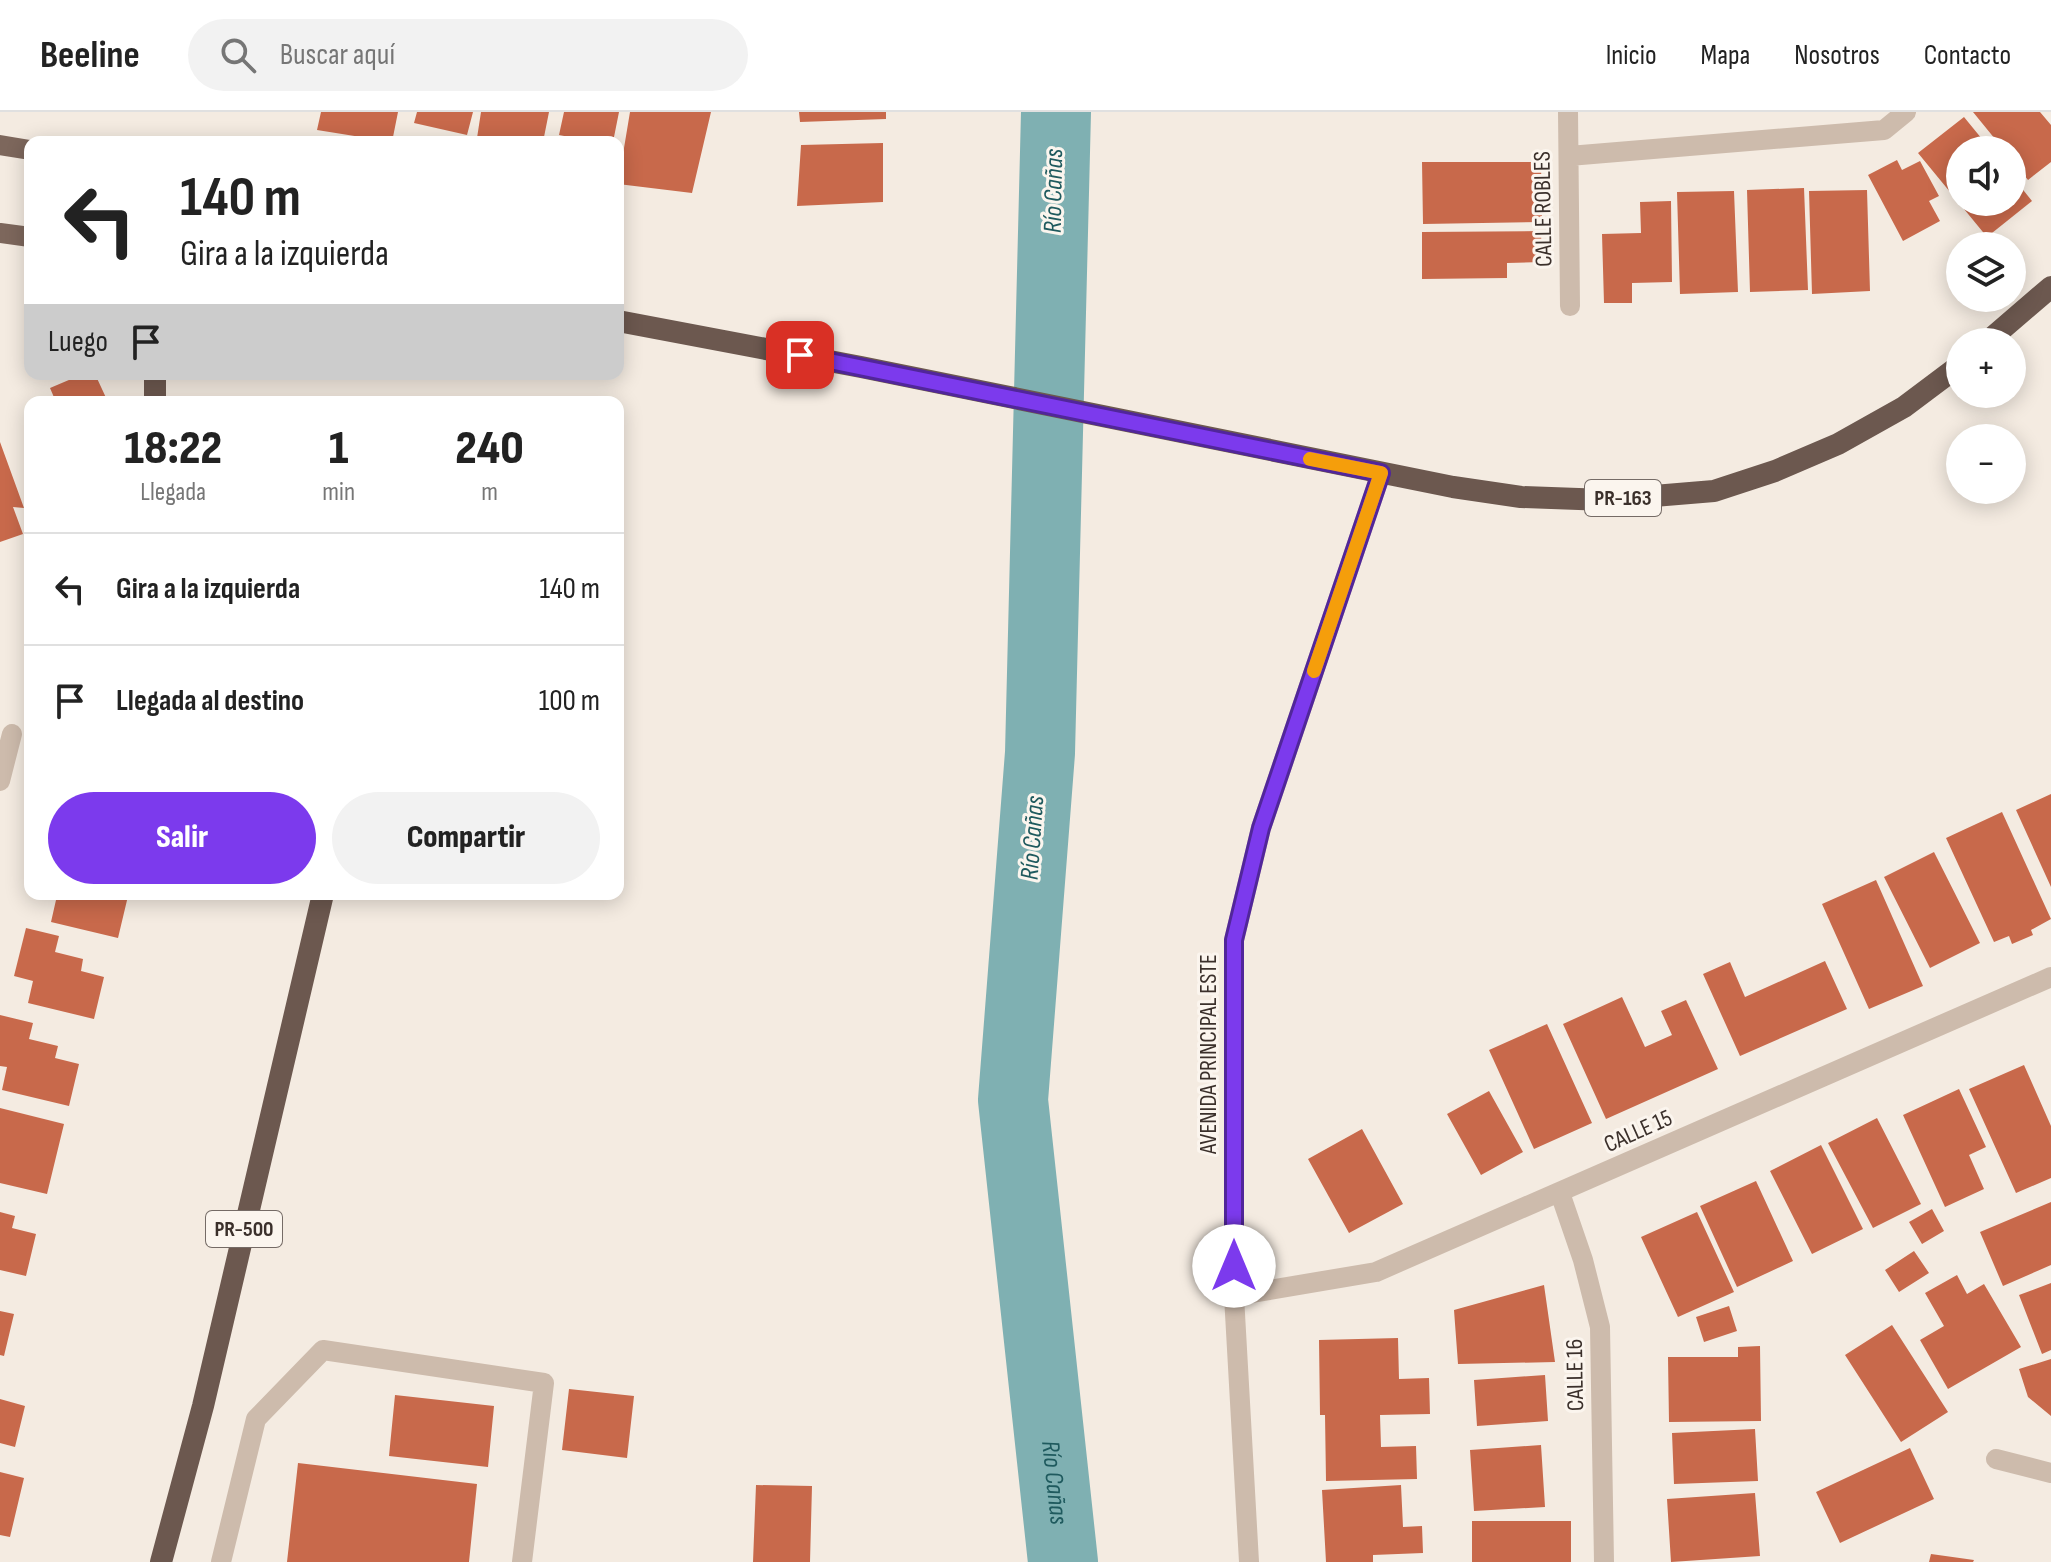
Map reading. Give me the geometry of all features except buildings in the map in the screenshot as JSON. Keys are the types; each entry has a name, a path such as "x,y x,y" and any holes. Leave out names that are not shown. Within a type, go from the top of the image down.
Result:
{"highway":[{"path":"2003,328 2051,287"},
{"name":"PR-163","path":"624,322 1453,487 1549,499 1606,500 1714,491 1775,471 1838,444 1904,407 1946,376"},
{"name":"PR-500","path":"161,1562 203,1406 322,900"}],"main road":[{"path":"0,145 24,149"},
{"path":"0,233 24,236"}],"street":[{"name":"CALLE ROBLES","path":"1568,112 1570,306"},
{"path":"1569,156 1884,130 1906,112"},
{"name":"AVENIDA PRINCIPAL ESTE","path":"1249,1562 1234,1296 1234,940 1261,828 1381,473"},
{"path":"0,781 12,734"},
{"name":"CALLE 15","path":"1234,1296 1376,1272 2049,982"},
{"name":"CALLE 16","path":"1560,1193 1583,1260 1600,1327 1604,1562"},
{"path":"221,1562 256,1419 323,1350 544,1383 522,1562"},
{"path":"1996,1459 2051,1473"}],"waterway":[{"name":"Río Cañas","path":"1056,112 1040,753 1013,1100 1063,1562"}],"slow traffic":[{"path":"1310,459 1381,473 1314,671"}],"route":[{"path":"800,355 1381,473 1261,828 1234,940 1234,1266"}]}
